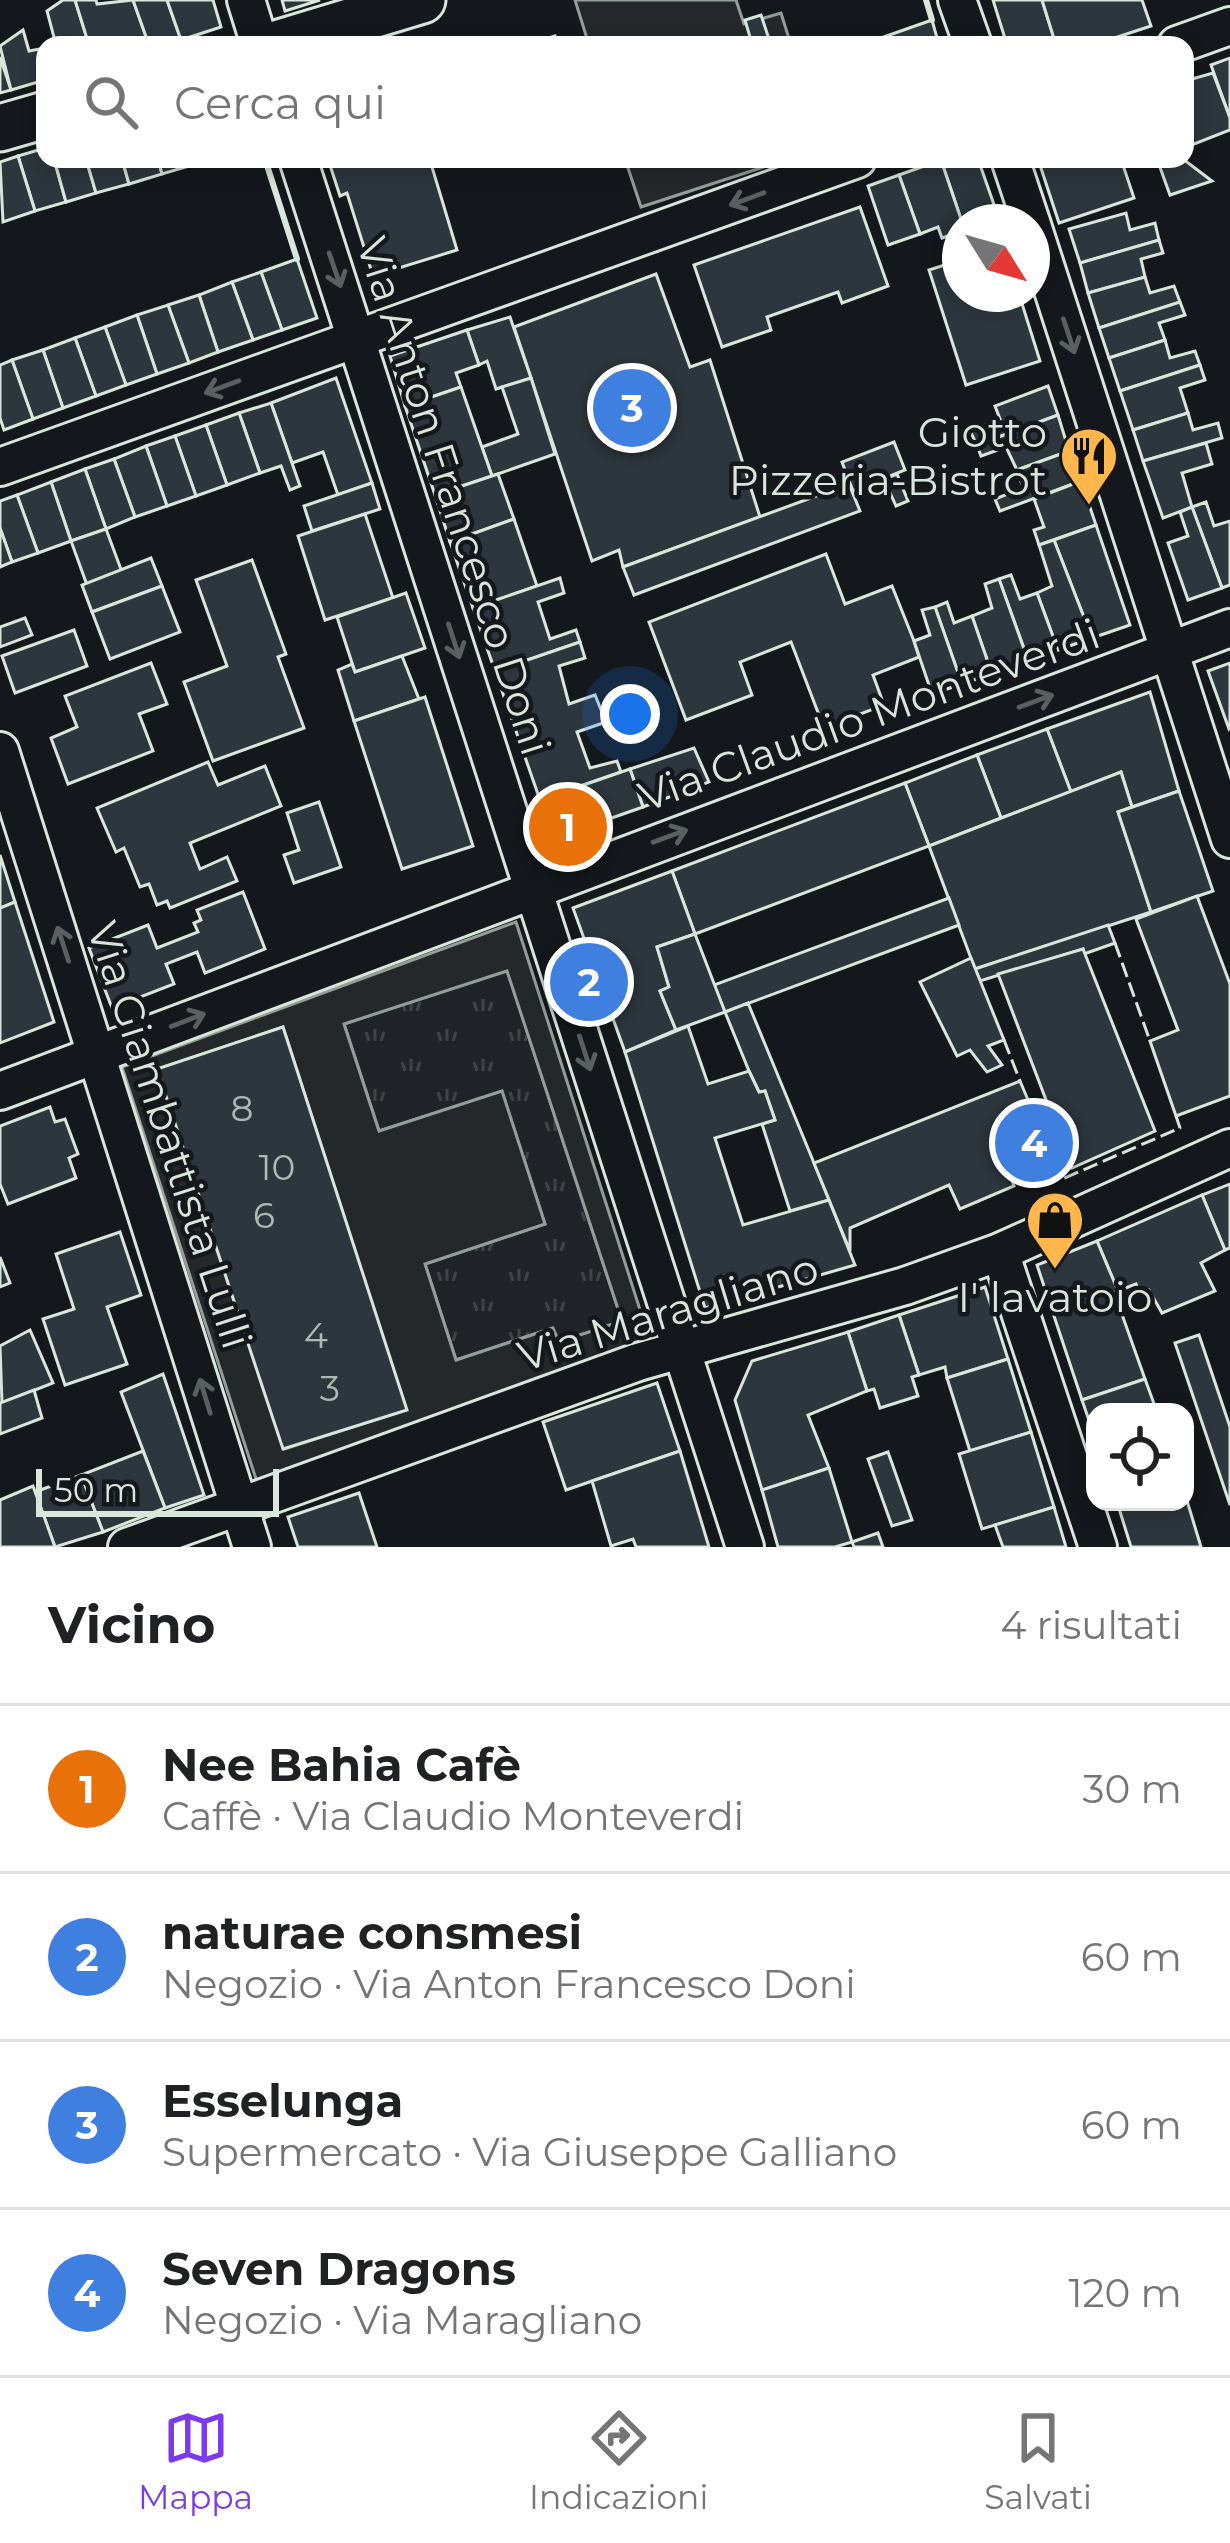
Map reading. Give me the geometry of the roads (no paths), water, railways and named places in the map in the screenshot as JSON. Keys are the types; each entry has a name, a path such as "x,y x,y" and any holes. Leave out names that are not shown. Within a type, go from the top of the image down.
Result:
{"main road":[{"path":"303,36 422,0"},
{"path":"0,128 36,118"}],"street":[{"path":"246,0 257,36"},
{"path":"957,0 970,36"},
{"path":"1194,39 1230,26"},
{"name":"Via Anton Francesco Doni","path":"301,168 745,1547"},
{"path":"0,467 832,168"},
{"path":"1013,168 1025,204"},
{"path":"1050,282 1230,839"},
{"name":"Via Claudio Monteverdi","path":"0,1091 1230,628"},
{"name":"Via Giambattista Lulli","path":"0,751 252,1547"},
{"name":"Via Maragliano","path":"127,1547 680,1350 890,1290 1000,1252 1230,1148"},
{"path":"1000,1252 1099,1547"}],"place":[{"name":"Esselunga","path":"632,408"},
{"name":"Giotto Pizzeria-Bistrot","path":"1089,507"},
{"name":"Nee Bahia Cafè","path":"568,827"},
{"name":"naturae consmesi","path":"589,982"},
{"name":"Seven Dragons","path":"1034,1143"},
{"name":"I' lavatoio","path":"1055,1271"}]}
